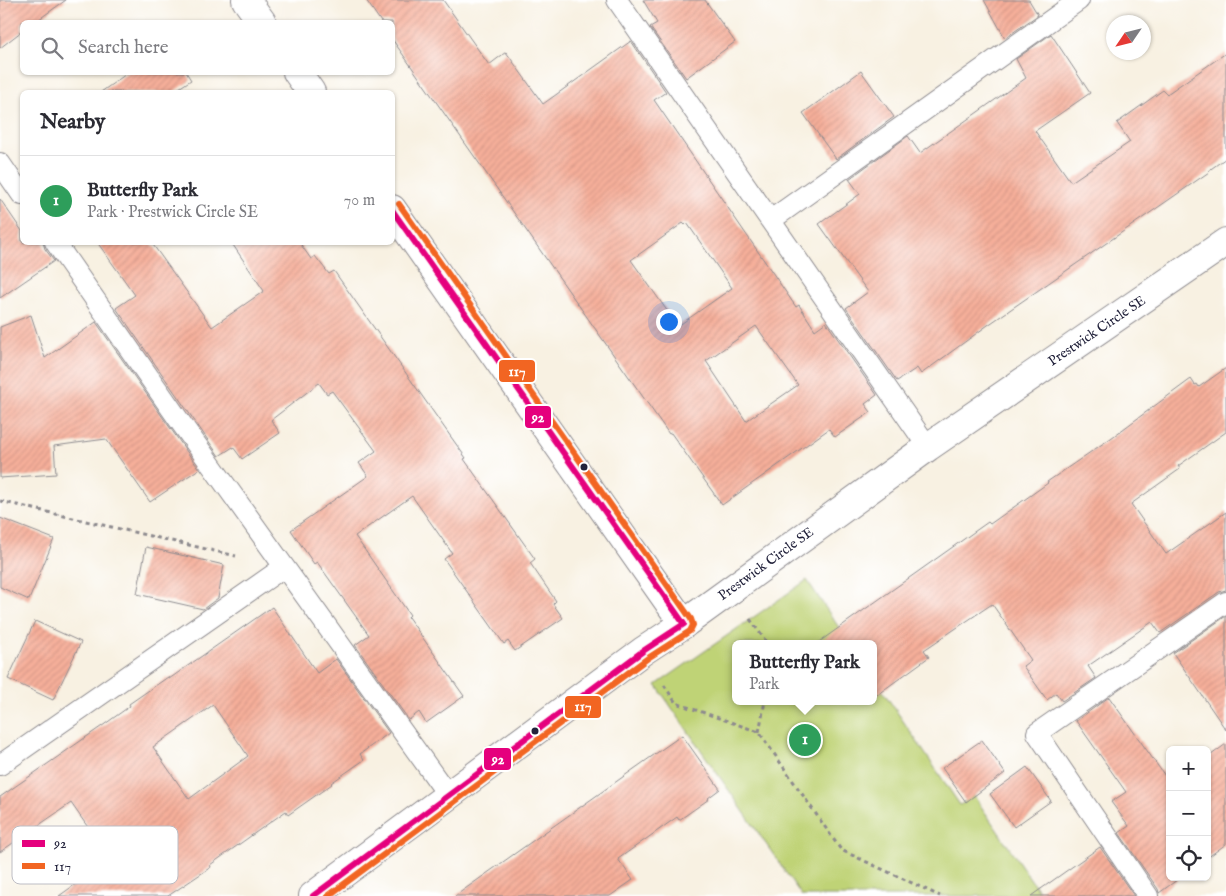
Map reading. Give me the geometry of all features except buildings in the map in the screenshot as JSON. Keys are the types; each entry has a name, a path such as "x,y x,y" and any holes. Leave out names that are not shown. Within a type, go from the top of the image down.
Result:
{"street":[{"path":"246,0 261,20"},
{"path":"299,75 310,90"},
{"path":"395,213 684,624"},
{"name":"Prestwick Circle SE","path":"313,896 644,650 684,624 928,447 1226,242"}],"lane":[{"path":"618,0 928,447"},
{"path":"771,220 1079,0"},
{"path":"0,163 20,193"},
{"path":"57,245 180,423 448,795"},
{"path":"0,765 284,567"},
{"path":"1148,896 1037,733 1226,602"}],"path":[{"path":"0,501 284,567"},
{"path":"664,685 676,704 759,732 842,850 940,896"},
{"path":"759,732 764,705"}],"green space":[{"path":"807,580 847,640 732,640 732,705 877,705 877,682 960,805 974,796 1042,896 802,896 656,685"}],"transit line":[{"name":"117","path":"328,896 648,658 690,631 693,625 691,619 399,204"},
{"name":"92","path":"395,214 684,624"},
{"name":"92","path":"313,896 643,651 684,624"}],"place":[{"name":"Butterfly Park","path":"805,740"}]}
